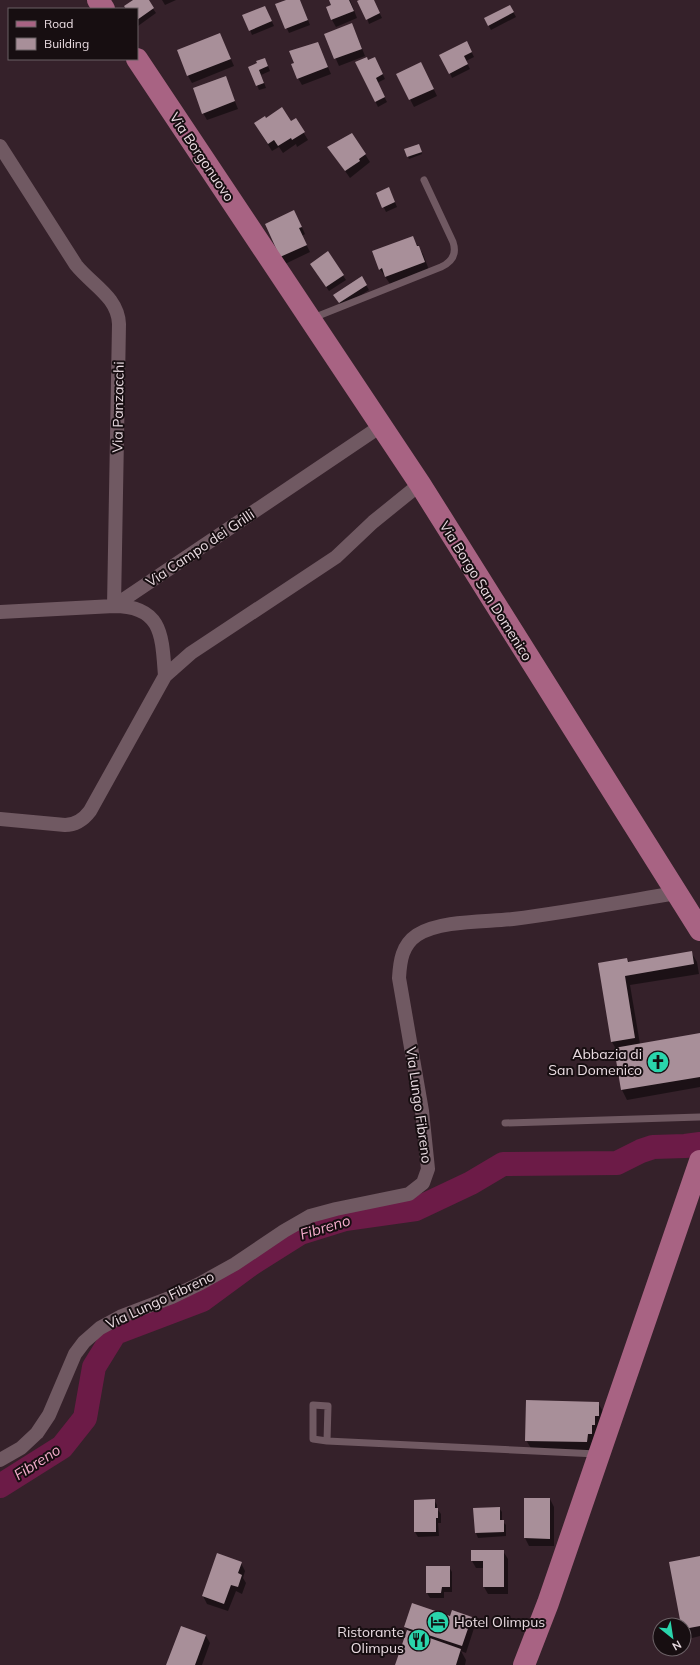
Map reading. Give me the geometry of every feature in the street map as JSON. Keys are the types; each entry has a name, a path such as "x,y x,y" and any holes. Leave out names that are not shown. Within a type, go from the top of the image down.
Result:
{"main road":[{"name":"Via Borgonuovo","path":"138,60 268,254"},
{"name":"Via Borgo San Domenico","path":"268,254 420,484 700,930"},
{"path":"524,1665 548,1603 700,1161"}],"street":[{"name":"Via Panzacchi","path":"0,146 76,265 88,279 109,296 118,312 119,332 114,606"},
{"name":"Via Campo dei Grilli","path":"114,606 381,426"},
{"path":"0,819 65,825 74,824 83,818 90,811 164,676 191,653 336,557 372,522 420,484"},
{"path":"0,612 114,606 135,607 143,611 153,621 159,630 164,676"},
{"name":"Via Lungo Fibreno","path":"0,1460 21,1448 37,1433 51,1411 75,1354 84,1342 100,1328 122,1316 172,1297 201,1283 235,1264 277,1235 310,1216 331,1210 409,1194 415,1191 423,1183 428,1169 422,1110 399,978 402,956 406,946 414,938 433,928 444,926 527,917 676,893"}],"lane":[{"path":"311,319 441,267 451,261 455,251 453,242 424,180"},
{"path":"504,1123 700,1117"},
{"path":"327,1440 328,1406 313,1405 313,1439 327,1440 600,1454"}],"building":[{"path":"133,0 149,0 154,8 138,19 138,8 125,8 124,6"},
{"path":"286,0 300,0 308,20 285,29 275,4"},
{"path":"329,0 349,0 354,11 331,20 326,7 331,5"},
{"path":"374,0 380,13 366,20 357,1"},
{"path":"510,5 514,12 488,26 484,18"},
{"path":"265,6 272,21 249,31 242,15"},
{"path":"352,23 362,49 334,59 324,34"},
{"path":"220,33 231,59 187,76 177,50"},
{"path":"467,41 472,52 464,56 468,64 449,74 439,55"},
{"path":"318,42 328,67 297,79 291,64 294,63 289,51"},
{"path":"367,57 368,60 375,57 383,74 376,78 385,97 375,102 355,62"},
{"path":"265,58 268,66 259,70 264,83 256,86 248,67 257,63 256,61"},
{"path":"421,62 434,89 409,100 396,74"},
{"path":"226,76 235,101 202,114 193,88"},
{"path":"282,107 291,121 296,118 305,132 278,146 274,140 268,144 254,123 265,116 266,118"},
{"path":"352,133 366,154 359,159 360,161 345,171 327,147"},
{"path":"419,144 422,152 407,157 404,149"},
{"path":"389,187 395,202 382,208 376,193"},
{"path":"294,210 302,227 299,228 307,245 280,257 265,224"},
{"path":"413,236 417,246 419,246 425,262 385,277 382,268 379,270 372,251"},
{"path":"328,251 344,275 326,287 310,264"},
{"path":"362,276 367,285 339,303 333,295"},
{"path":"692,951 694,964 625,976 635,1038 611,1042 598,963 627,958 628,962"},
{"name":"Abbazia di San Domenico","path":"700,1033 700,1077 621,1090 614,1048"},
{"path":"526,1400 599,1402 599,1416 595,1416 595,1425 592,1425 592,1434 588,1434 587,1442 525,1441"},
{"path":"524,1498 550,1498 550,1539 524,1538"},
{"path":"435,1499 435,1508 438,1508 436,1532 414,1532 414,1500"},
{"path":"500,1507 500,1520 504,1520 504,1532 475,1533 473,1508"},
{"path":"471,1550 504,1550 504,1587 483,1587 483,1561 471,1561"},
{"path":"217,1553 242,1562 238,1573 242,1575 238,1587 231,1585 224,1604 202,1596"},
{"path":"700,1556 700,1626 692,1628 692,1617 679,1617 669,1562"},
{"path":"426,1566 450,1566 450,1587 442,1587 441,1593 426,1593"},
{"name":"Hotel Olimpus","path":"412,1603 450,1616 452,1610 472,1617 462,1646 404,1627"},
{"path":"181,1626 206,1635 195,1665 166,1665"},
{"name":"Ristorante Olimpus","path":"407,1630 461,1649 456,1665 395,1665"}],"waterway":[{"name":"Fibreno","path":"0,1486 62,1447 85,1418 94,1367 115,1333 202,1300 251,1264 300,1233 345,1219 416,1209 471,1183 503,1164 617,1163 641,1151 653,1147 700,1144"}],"place":[{"name":"Abbazia di San Domenico","path":"658,1062"},
{"name":"Hotel Olimpus","path":"438,1622"},
{"name":"Ristorante Olimpus","path":"419,1640"}]}
